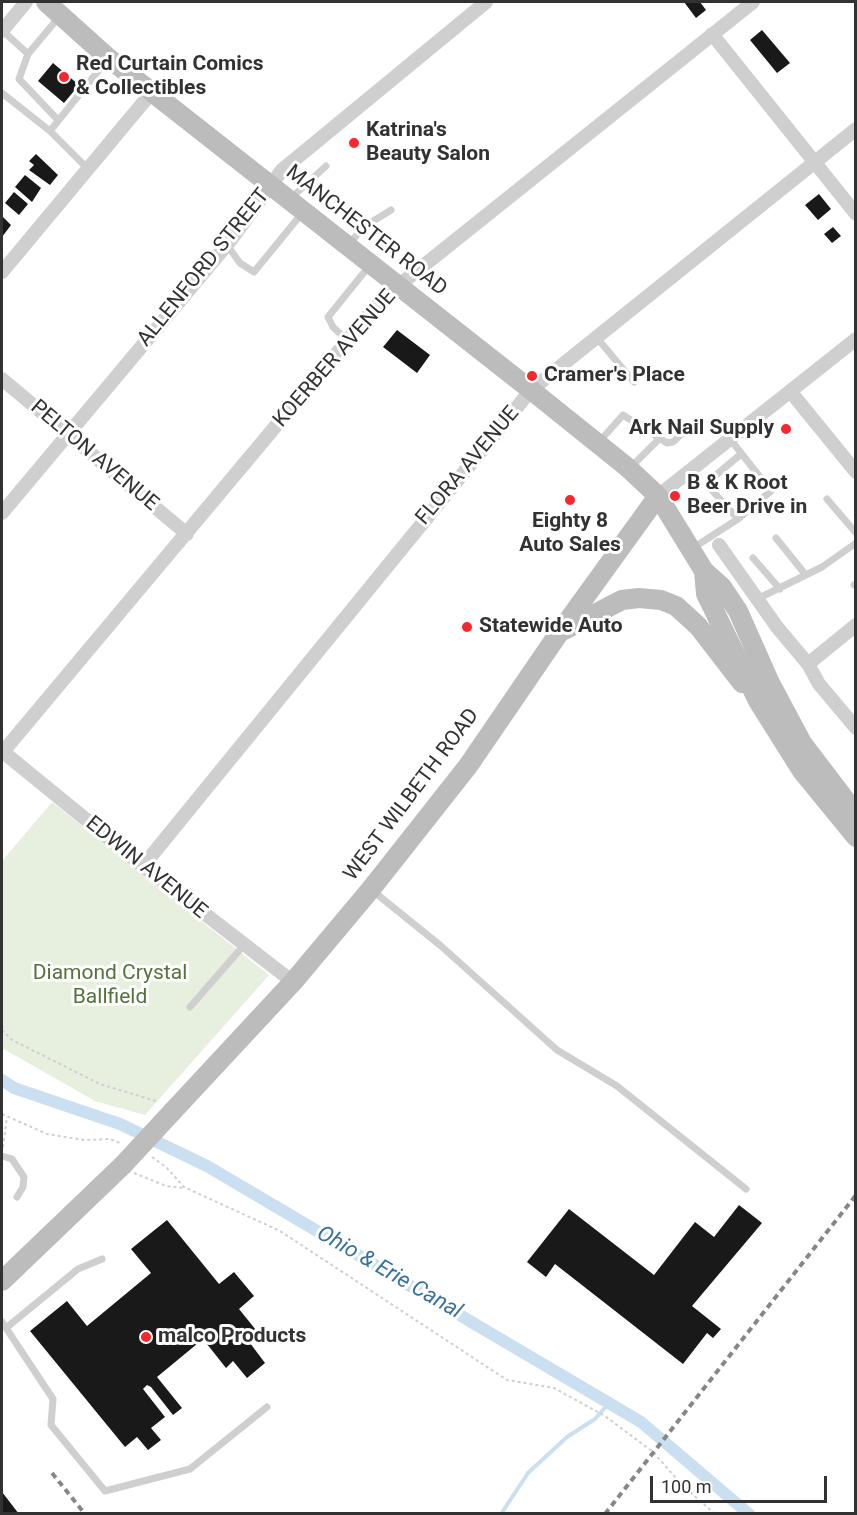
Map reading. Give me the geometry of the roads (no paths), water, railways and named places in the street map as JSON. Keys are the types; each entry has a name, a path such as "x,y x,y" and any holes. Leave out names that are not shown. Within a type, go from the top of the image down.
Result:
{"main road":[{"name":"MANCHESTER ROAD","path":"54,8 108,58 629,469 658,496 704,571"},
{"name":"WEST WILBETH ROAD","path":"2,1281 122,1166 293,982 371,889 468,766 559,633 658,496"},
{"path":"704,571 706,594 758,701 802,771 855,837"},
{"path":"704,571 722,587 738,611 775,692 802,743 855,814"},
{"path":"559,633 614,603 639,598 662,600 676,606 699,626 722,659 758,701"}],"street":[{"path":"2,31 26,2"},
{"name":"ALLENFORD STREET","path":"2,513 227,244 282,170 486,2"},
{"name":"KOERBER AVENUE","path":"2,752 383,298 753,2"},
{"path":"712,34 855,214"},
{"path":"2,272 152,92"},
{"name":"FLORA AVENUE","path":"142,866 531,390 855,129"},
{"name":"WEST WILBETH ROAD","path":"658,496 855,339"},
{"name":"PELTON AVENUE","path":"2,379 187,534"},
{"path":"790,391 855,472"},
{"path":"719,544 757,599 808,664 819,684 855,728"},
{"path":"808,664 855,625"},
{"name":"EDWIN AVENUE","path":"2,752 142,866 293,982"}],"lane":[{"path":"54,8 28,54 19,79 58,120"},
{"path":"2,31 28,54"},
{"path":"50,131 108,58"},
{"path":"2,93 50,131 88,169"},
{"path":"227,244 240,263 254,272 296,206 326,166"},
{"path":"346,246 367,225 391,210"},
{"path":"348,341 333,327 328,316 370,265"},
{"path":"597,338 634,382"},
{"path":"598,444 623,415 667,443 673,442 687,429"},
{"path":"629,469 659,439"},
{"path":"691,550 738,519 771,491 730,439"},
{"path":"738,519 709,487 716,475 741,454"},
{"path":"827,500 855,533"},
{"path":"776,538 806,574"},
{"path":"757,599 831,561 855,543"},
{"path":"753,558 780,589"},
{"path":"371,889 441,946 557,1050 617,1086 746,1189"},
{"path":"190,1007 244,945"},
{"path":"2,1156 12,1159 24,1177 23,1187 17,1197"},
{"path":"102,1259 78,1269 4,1325 53,1399 51,1425 105,1491 190,1469 267,1407"}],"waterway":[{"name":"Ohio & Erie Canal","path":"2,1080 14,1088 120,1124 207,1166 641,1422 749,1514"},
{"path":"501,1514 528,1473 567,1437 595,1419 609,1403"}],"railway":[{"path":"605,1514 856,1195"},
{"path":"52,1473 85,1514"}],"place":[{"name":"Red Curtain Comics & Collectibles","path":"64,77"},
{"name":"Katrina's Beauty Salon","path":"354,143"},
{"name":"Cramer's Place","path":"532,376"},
{"name":"Ark Nail Supply","path":"786,429"},
{"name":"B & K Root Beer Drive in","path":"675,496"},
{"name":"Eighty 8 Auto Sales","path":"570,500"},
{"name":"Statewide Auto","path":"467,627"},
{"name":"malco Products","path":"146,1337"}],"park label":[{"name":"Diamond Crystal Ballfield","path":"110,986"}]}
